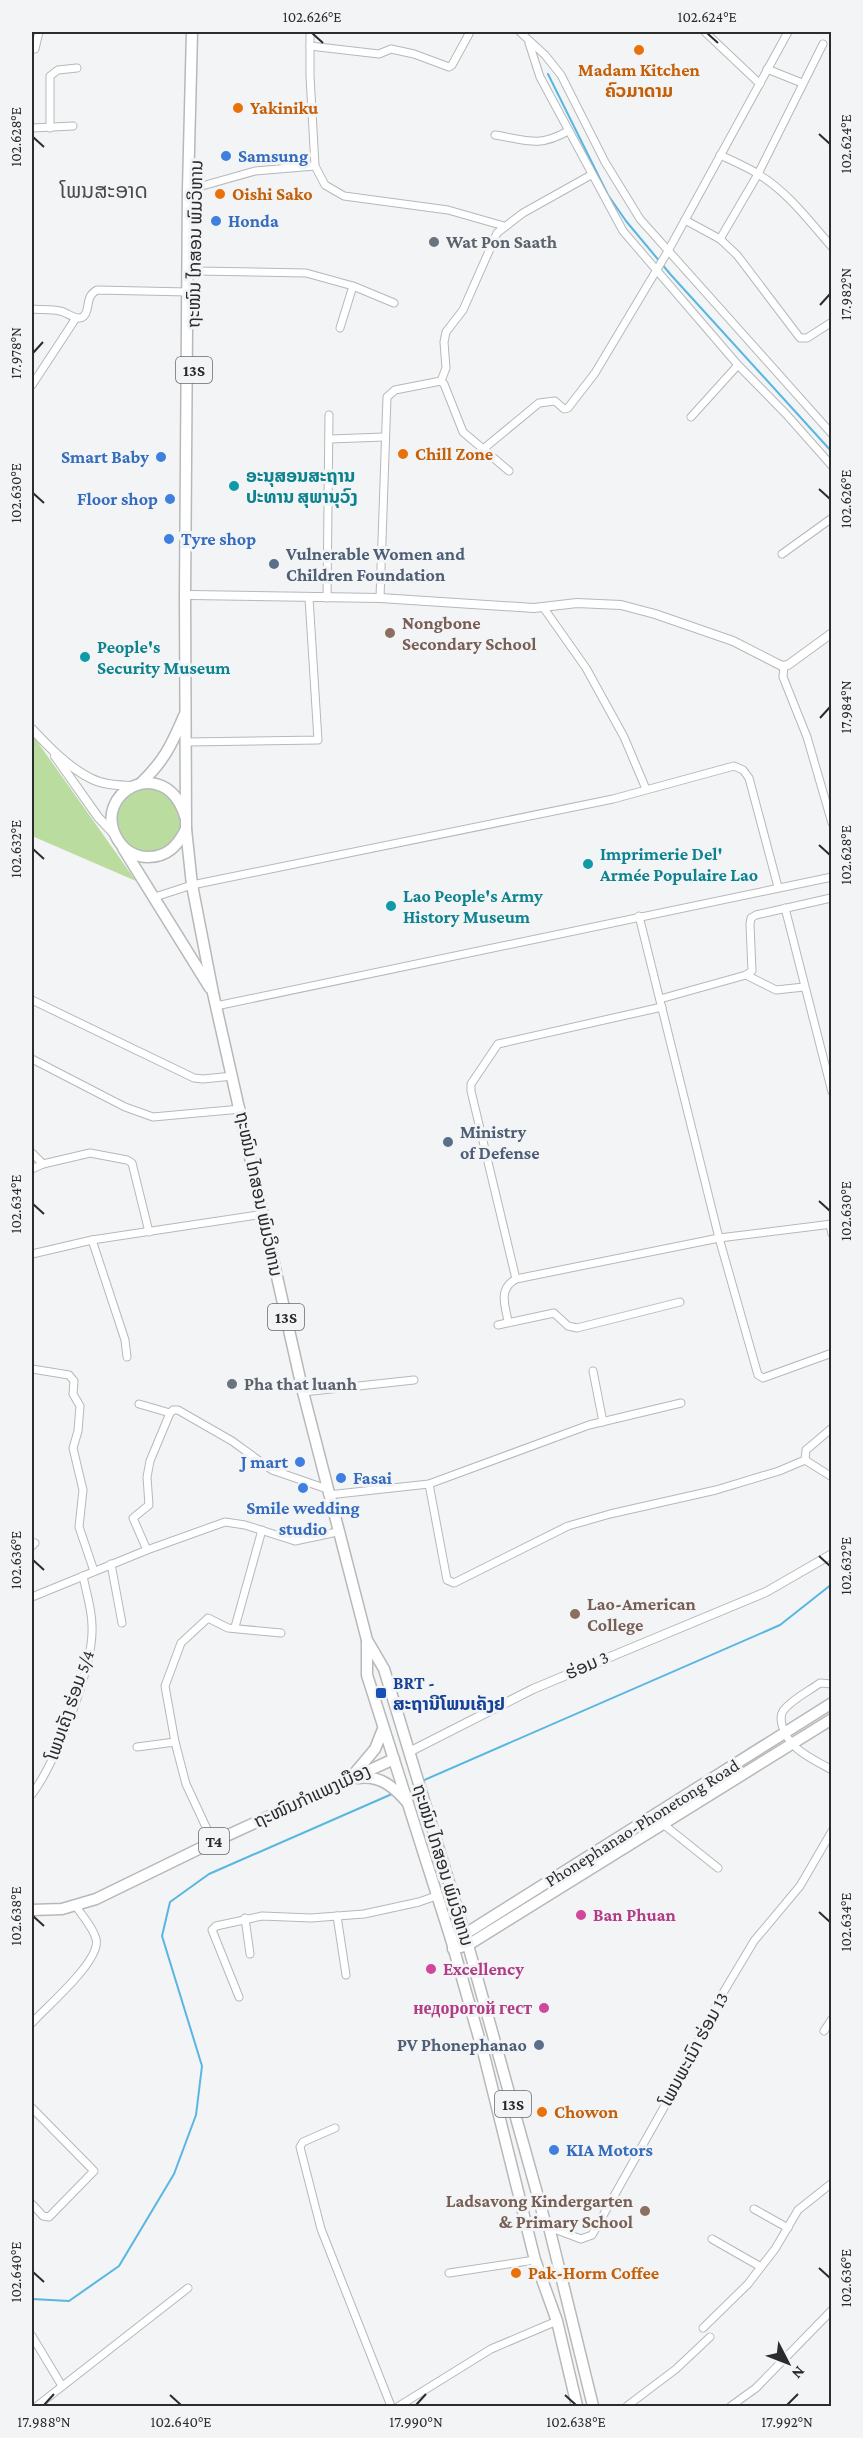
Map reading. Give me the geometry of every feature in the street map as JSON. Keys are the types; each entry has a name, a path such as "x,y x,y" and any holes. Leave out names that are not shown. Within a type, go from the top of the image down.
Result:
{"main road":[{"name":"ຖະໜົນ ໄກສອນ ພົມວິຫານ","path":"185,816 187,707 185,596 192,32"},
{"name":"ຖະໜົນ ໄກສອນ ພົມວິຫານ","path":"137,784 157,768 170,749 193,685 195,188 199,32"},
{"name":"13S","path":"122,845 115,835 113,807 120,796 137,784 157,783 173,792 181,802 186,829"},
{"name":"ຖະໜົນ ໄກສອນ ພົມວິຫານ","path":"186,829 192,885 213,993 337,1532 367,1640 384,1670 423,1803 467,1939 549,2227 593,2406"},
{"path":"122,845 140,857 156,857 170,852 186,829"},
{"name":"ຖະໜົນ ໄກສອນ ພົມວິຫານ","path":"122,845 213,993"},
{"name":"ຖະໜົນ ໄກສອນ ພົມວິຫານ","path":"367,1640 367,1675 382,1729 394,1759 452,1944 485,2059 535,2260 557,2321 577,2406"},
{"name":"Phonephanao-Phonetong Road","path":"467,1939 831,1703"},
{"name":"Phonephanao-Phonetong Road","path":"452,1944 467,1939 663,1824 831,1719"},
{"path":"349,1779 375,1749 382,1729"},
{"name":"ຖະໜົນກຳແພງເມືອງ","path":"32,1910 76,1906 96,1899 213,1842 409,1752"},
{"path":"349,1779 366,1777 383,1781 398,1791 408,1805"}],"street":[{"path":"34,49 39,32"},
{"path":"310,32 315,166 325,185 344,196 448,210 504,226"},
{"path":"310,46 379,54 391,49 414,54 448,67 452,65 470,32"},
{"path":"520,32 529,43 545,55 561,75 605,162 640,219 830,429"},
{"path":"705,32 760,84"},
{"path":"482,450 539,403 555,402 564,409 568,408 595,373 668,251 788,32"},
{"path":"529,43 540,77 623,231 738,365 786,414 831,466"},
{"path":"720,239 758,174 801,83 823,44"},
{"path":"50,128 50,76 58,70 77,68"},
{"path":"767,69 801,83"},
{"path":"32,128 74,126"},
{"path":"495,135 539,142 551,140 568,131"},
{"path":"720,155 758,174 785,195 831,247"},
{"path":"195,188 255,171 315,166"},
{"path":"441,381 446,368 444,342 446,333 463,310 497,233 523,213 591,175"},
{"path":"685,220 720,239 746,264 800,338 807,338 831,322"},
{"path":"195,271 306,273 352,286 394,303"},
{"path":"340,328 352,286"},
{"path":"32,309 62,311 69,317 76,318 84,316 90,296 97,290 188,292"},
{"path":"32,385 76,318"},
{"path":"691,417 738,365"},
{"path":"380,598 387,397 395,390 441,381"},
{"path":"441,381 459,425 482,450 510,471"},
{"path":"327,598 329,415"},
{"path":"330,439 384,436"},
{"path":"782,554 831,518"},
{"path":"192,595 380,598 543,607 577,603 621,605 655,614 733,641 784,666"},
{"path":"186,742 318,740 309,598"},
{"path":"543,607 586,668 624,736 646,789"},
{"path":"831,633 784,666 783,677 807,737 831,823"},
{"path":"32,729 48,745 90,778 109,785 137,784"},
{"path":"48,745 98,817 115,835"},
{"path":"155,897 192,885 613,799 734,766 743,770 749,778 778,887"},
{"path":"216,1006 831,877"},
{"path":"516,1279 471,1091 471,1084 498,1044 661,1003 746,975 752,971 754,964 751,918 831,898"},
{"path":"785,908 831,1092"},
{"path":"639,916 719,1238 760,1378 831,1353"},
{"path":"746,975 776,990 804,987"},
{"path":"32,1000 194,1078 233,1076"},
{"path":"32,1059 125,1107 153,1117 241,1109"},
{"path":"32,1153 43,1164"},
{"path":"32,1169 43,1164 90,1153 127,1160 134,1167 149,1232"},
{"path":"32,1254 92,1240 264,1214"},
{"path":"508,1321 503,1295 508,1283 516,1279 719,1238 831,1224 831,1234"},
{"path":"92,1240 125,1340 127,1357"},
{"path":"498,1325 508,1321 554,1313 568,1326 577,1328 680,1302"},
{"path":"32,1371 69,1376 74,1381 73,1394 80,1406 78,1431 73,1448 83,1490 79,1527 94,1571"},
{"path":"593,1371 603,1422"},
{"path":"303,1392 414,1380"},
{"path":"147,1550 132,1520 149,1505 147,1477 150,1461 173,1410 178,1410 200,1421 272,1470 328,1492 429,1484 603,1422 681,1403"},
{"path":"139,1404 170,1413"},
{"path":"805,1460 806,1450 831,1428"},
{"path":"429,1484 447,1580 454,1583 568,1526 716,1490 779,1471 805,1460"},
{"path":"805,1460 831,1477"},
{"path":"32,1597 147,1550 225,1522 262,1530 300,1542 337,1532"},
{"path":"235,1627 262,1530"},
{"name":"ຮ່ອມ 3","path":"409,1752 533,1689 766,1592 831,1554"},
{"path":"111,1564 122,1623"},
{"name":"ໂພນເຄັງ ຮ່ອມ 5/4","path":"32,1794 42,1780 61,1742 89,1659 93,1626 83,1576"},
{"path":"213,1842 186,1784 175,1742 165,1686 181,1642 208,1618 228,1628 281,1634"},
{"path":"831,1684 820,1683 782,1713 781,1719 784,1734 791,1745 831,1770"},
{"path":"137,1747 175,1742"},
{"path":"663,1824 718,1868"},
{"name":"ໂພນພະເນົາ ຮ່ອມ 13","path":"549,2227 581,2239 592,2235 672,2093 720,1998 767,1924 806,1878 831,1832"},
{"path":"239,1997 212,1930 216,1926 245,1918 364,1914 436,1896"},
{"path":"32,2023 82,1970 92,1958 97,1947 94,1933 76,1906"},
{"path":"337,1916 346,1975"},
{"path":"245,1918 250,1954"},
{"path":"824,2031 831,2019"},
{"path":"32,2108 94,2171 49,2217 43,2216 32,2204"},
{"path":"335,2128 303,2142 300,2147 321,2229 391,2406"},
{"path":"703,2328 748,2284 776,2249 798,2210 831,2182"},
{"path":"754,2210 788,2228"},
{"path":"712,2239 761,2267"},
{"path":"449,2273 535,2260"},
{"path":"37,2406 189,2288"},
{"path":"731,2406 756,2388 831,2310"},
{"path":"399,2406 491,2349 557,2321"},
{"path":"32,2336 62,2386"},
{"path":"627,2406 676,2369 710,2337"}],"green space":[{"path":"32,734 34,737 136,881 32,836"},
{"path":"155,785 178,803 184,829 169,850 140,855 125,846 114,815 132,788"}],"waterway":[{"path":"548,74 608,195 626,221 671,275 832,452"},
{"path":"422,1781 780,1625 832,1584"},
{"path":"32,2299 69,2301 119,2266 174,2174 196,2115 202,2066 162,1936 170,1902 209,1874 392,1794"}],"place":[{"name":"Madam Kitchen ຄົວມາດາມ","path":"639,50"},
{"name":"Yakiniku","path":"238,108"},
{"name":"Samsung","path":"226,156"},
{"name":"Oishi Sako","path":"220,194"},
{"name":"Honda","path":"216,221"},
{"name":"Wat Pon Saath","path":"434,242"},
{"name":"Chill Zone","path":"403,454"},
{"name":"Smart Baby","path":"161,457"},
{"name":"ອະນຸສອນສະຖານ ປະທານ ສຸພານຸວົງ","path":"234,486"},
{"name":"Floor shop","path":"170,499"},
{"name":"Tyre shop","path":"169,539"},
{"name":"Vulnerable Women and Children Foundation","path":"274,564"},
{"name":"Nongbone Secondary School","path":"390,633"},
{"name":"People's Security Museum","path":"85,657"},
{"name":"Imprimerie Del' Armée Populaire Lao","path":"588,864"},
{"name":"Lao People's Army History Museum","path":"391,906"},
{"name":"Ministry of Defense","path":"448,1142"},
{"name":"Pha that luanh","path":"232,1384"},
{"name":"J mart","path":"300,1462"},
{"name":"Fasai","path":"341,1478"},
{"name":"Smile wedding studio","path":"303,1488"},
{"name":"Lao-American College","path":"575,1614"},
{"name":"BRT - ສະຖານີໂພນເຄັງຢ","path":"381,1693"},
{"name":"Ban Phuan","path":"581,1915"},
{"name":"Excellency","path":"431,1969"},
{"name":"недорогой гест","path":"544,2008"},
{"name":"PV Phonephanao","path":"539,2045"},
{"name":"Chowon","path":"542,2112"},
{"name":"KIA Motors","path":"554,2150"},
{"name":"Ladsavong Kindergarten & Primary School","path":"645,2211"},
{"name":"Pak-Horm Coffee","path":"516,2273"}],"district":[{"name":"ໂພນສະອາດ","path":"104,191"}]}
